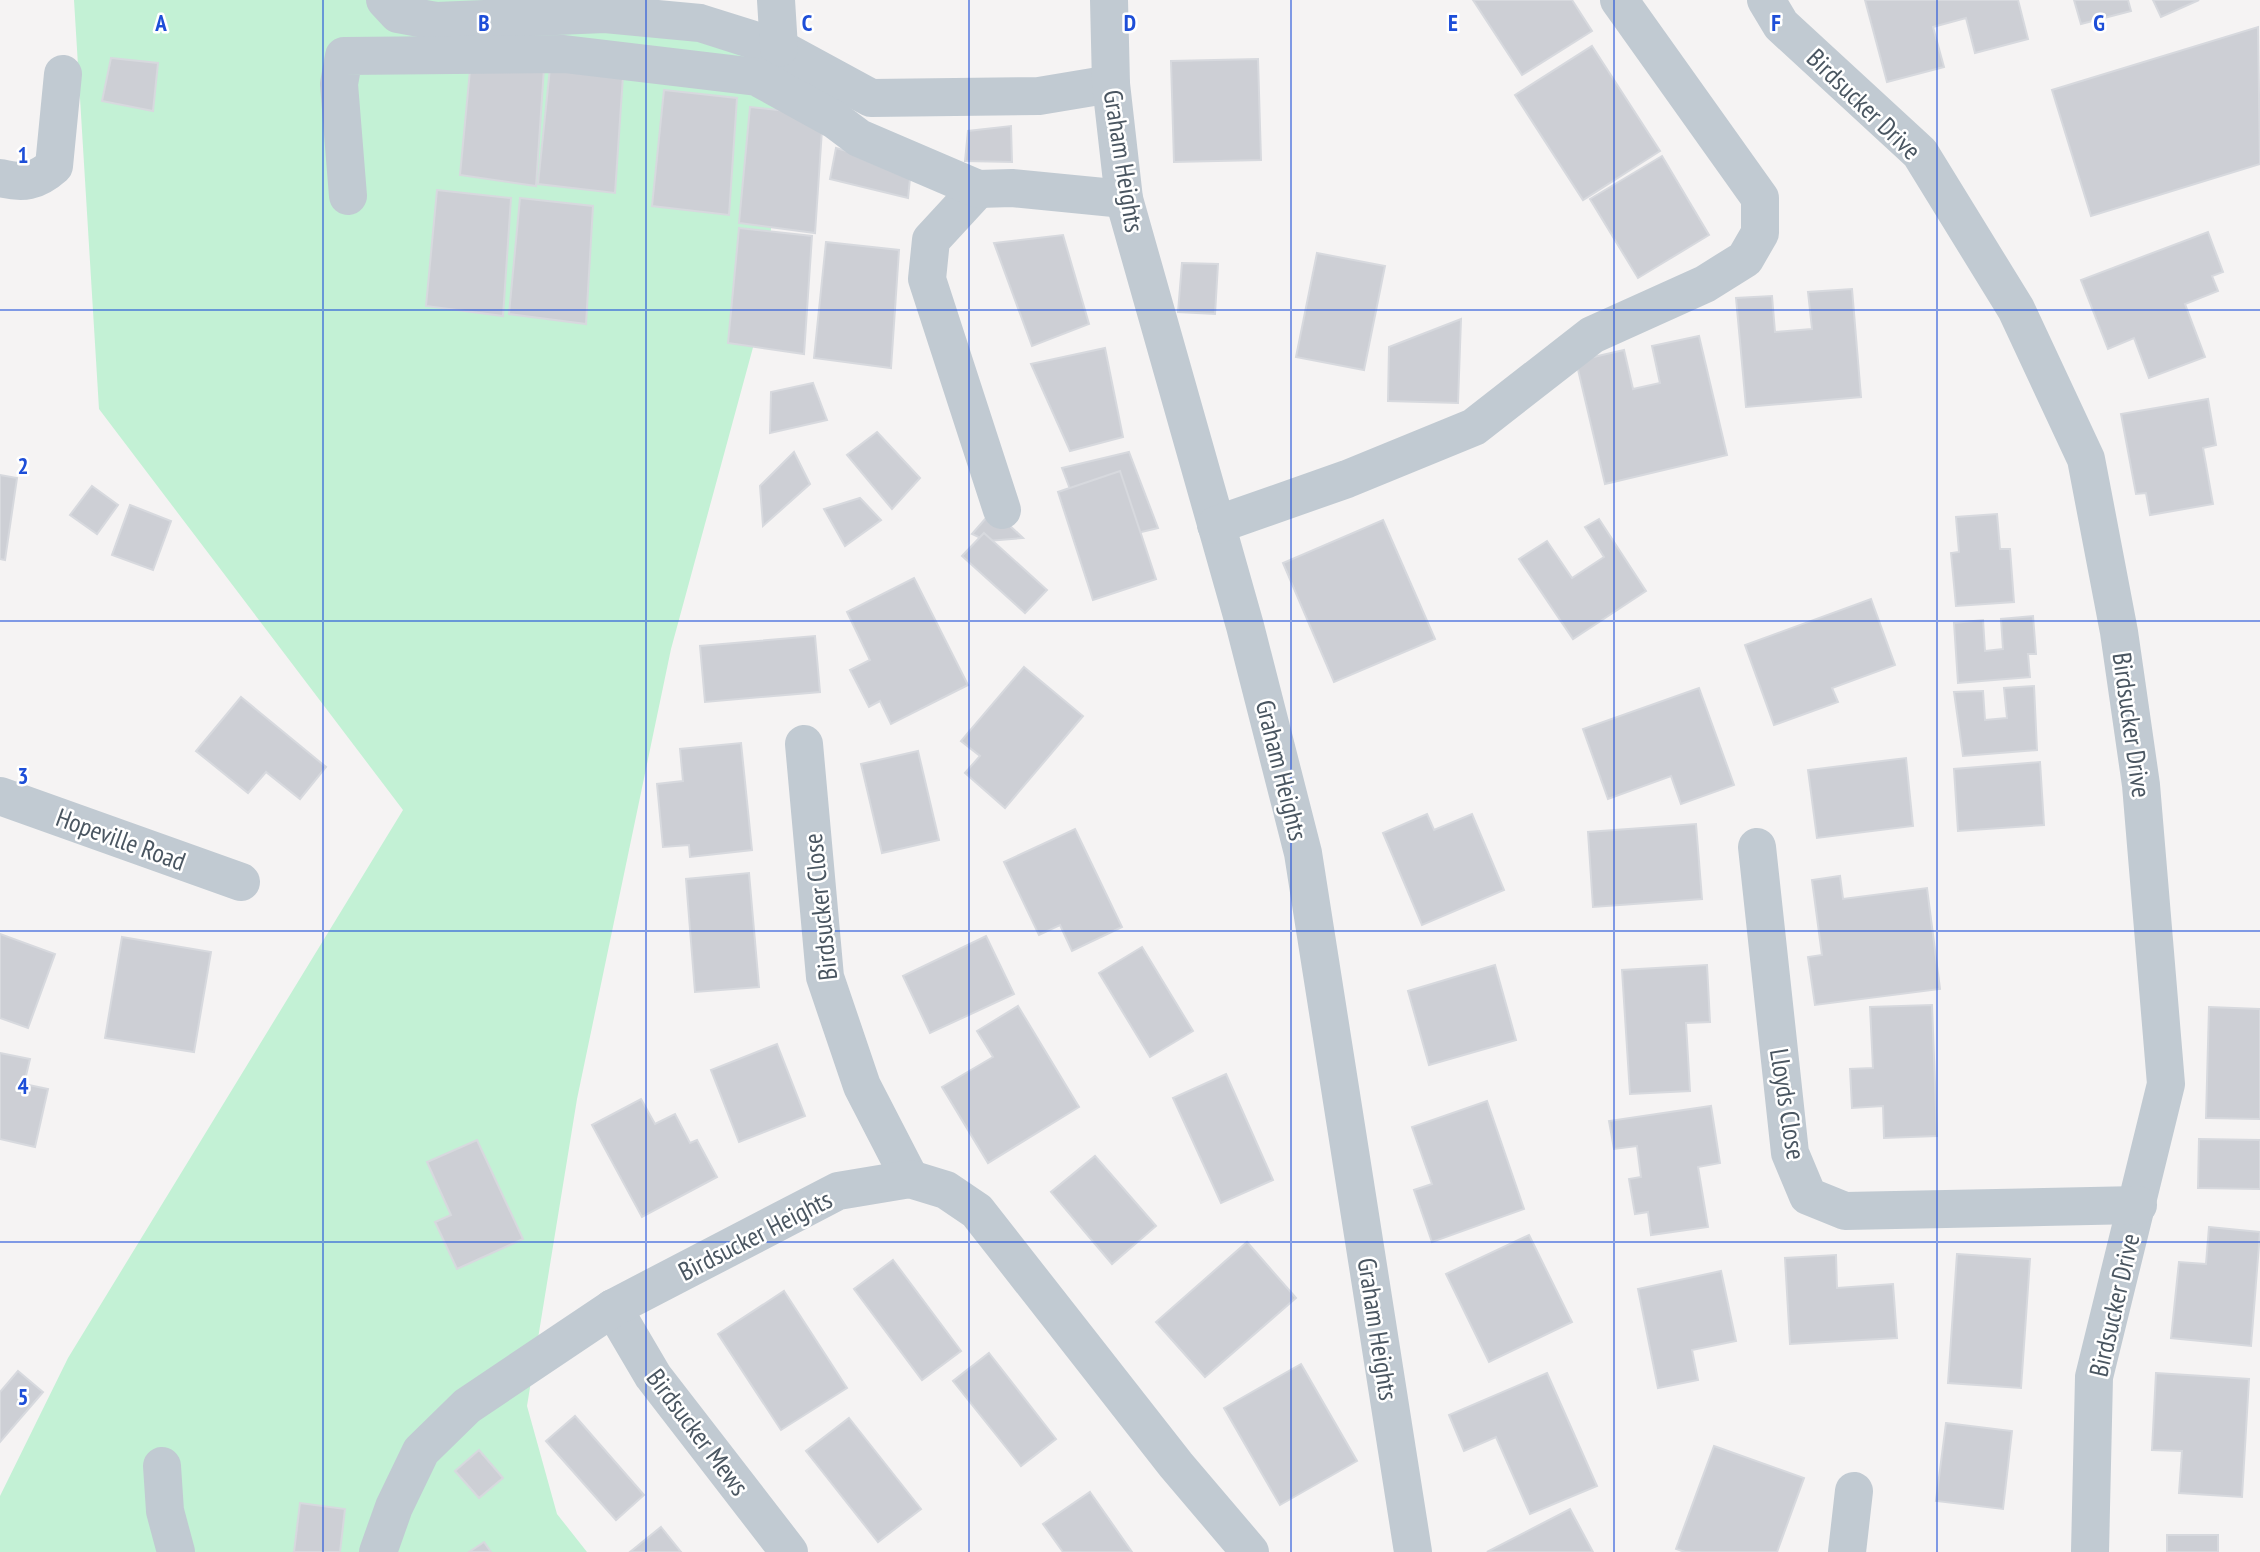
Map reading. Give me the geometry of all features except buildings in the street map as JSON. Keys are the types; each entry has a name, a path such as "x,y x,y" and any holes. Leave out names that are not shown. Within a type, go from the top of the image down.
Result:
{"street":[{"path":"386,0 398,14 436,21 605,14 700,23 779,48 871,98 1039,96 1111,84"},
{"path":"776,0 779,48"},
{"name":"Graham Heights","path":"1109,0 1111,84 1124,199 1245,626 1303,853 1413,1552"},
{"path":"1216,525 1348,479 1474,427 1592,335 1705,284 1745,259 1760,233 1760,198 1619,0"},
{"name":"Birdsucker Drive","path":"1766,0 1781,25 1920,153 2016,309 2086,459 2119,632 2141,785 2166,1084 2094,1377 2090,1552"},
{"path":"348,196 339,84 344,56 564,54 757,77 835,120 859,138 978,189 1012,188 1124,199"},
{"path":"0,178 18,183 38,180 54,166 63,74"},
{"path":"978,189 931,240 927,279 1002,510"},
{"name":"Birdsucker Close","path":"804,744 825,977 862,1086 910,1179"},
{"name":"Hopeville Road","path":"0,796 241,882"},
{"name":"Lloyds Close","path":"1757,847 1790,1153 1808,1196 1845,1212 2138,1205"},
{"name":"Birdsucker Heights","path":"378,1552 394,1507 421,1451 467,1406 613,1308 838,1191 910,1179 946,1190 977,1211 1176,1465 1250,1552"},
{"name":"Birdsucker Mews","path":"613,1308 653,1376 789,1552"},
{"path":"162,1466 165,1511 176,1552"},
{"path":"1847,1552 1854,1491"}],"green space":[{"path":"74,0 627,0 790,59 761,318 671,649 577,1099 527,1406 557,1514 587,1552 0,1552 0,1496 68,1358 403,810 99,409"}]}
